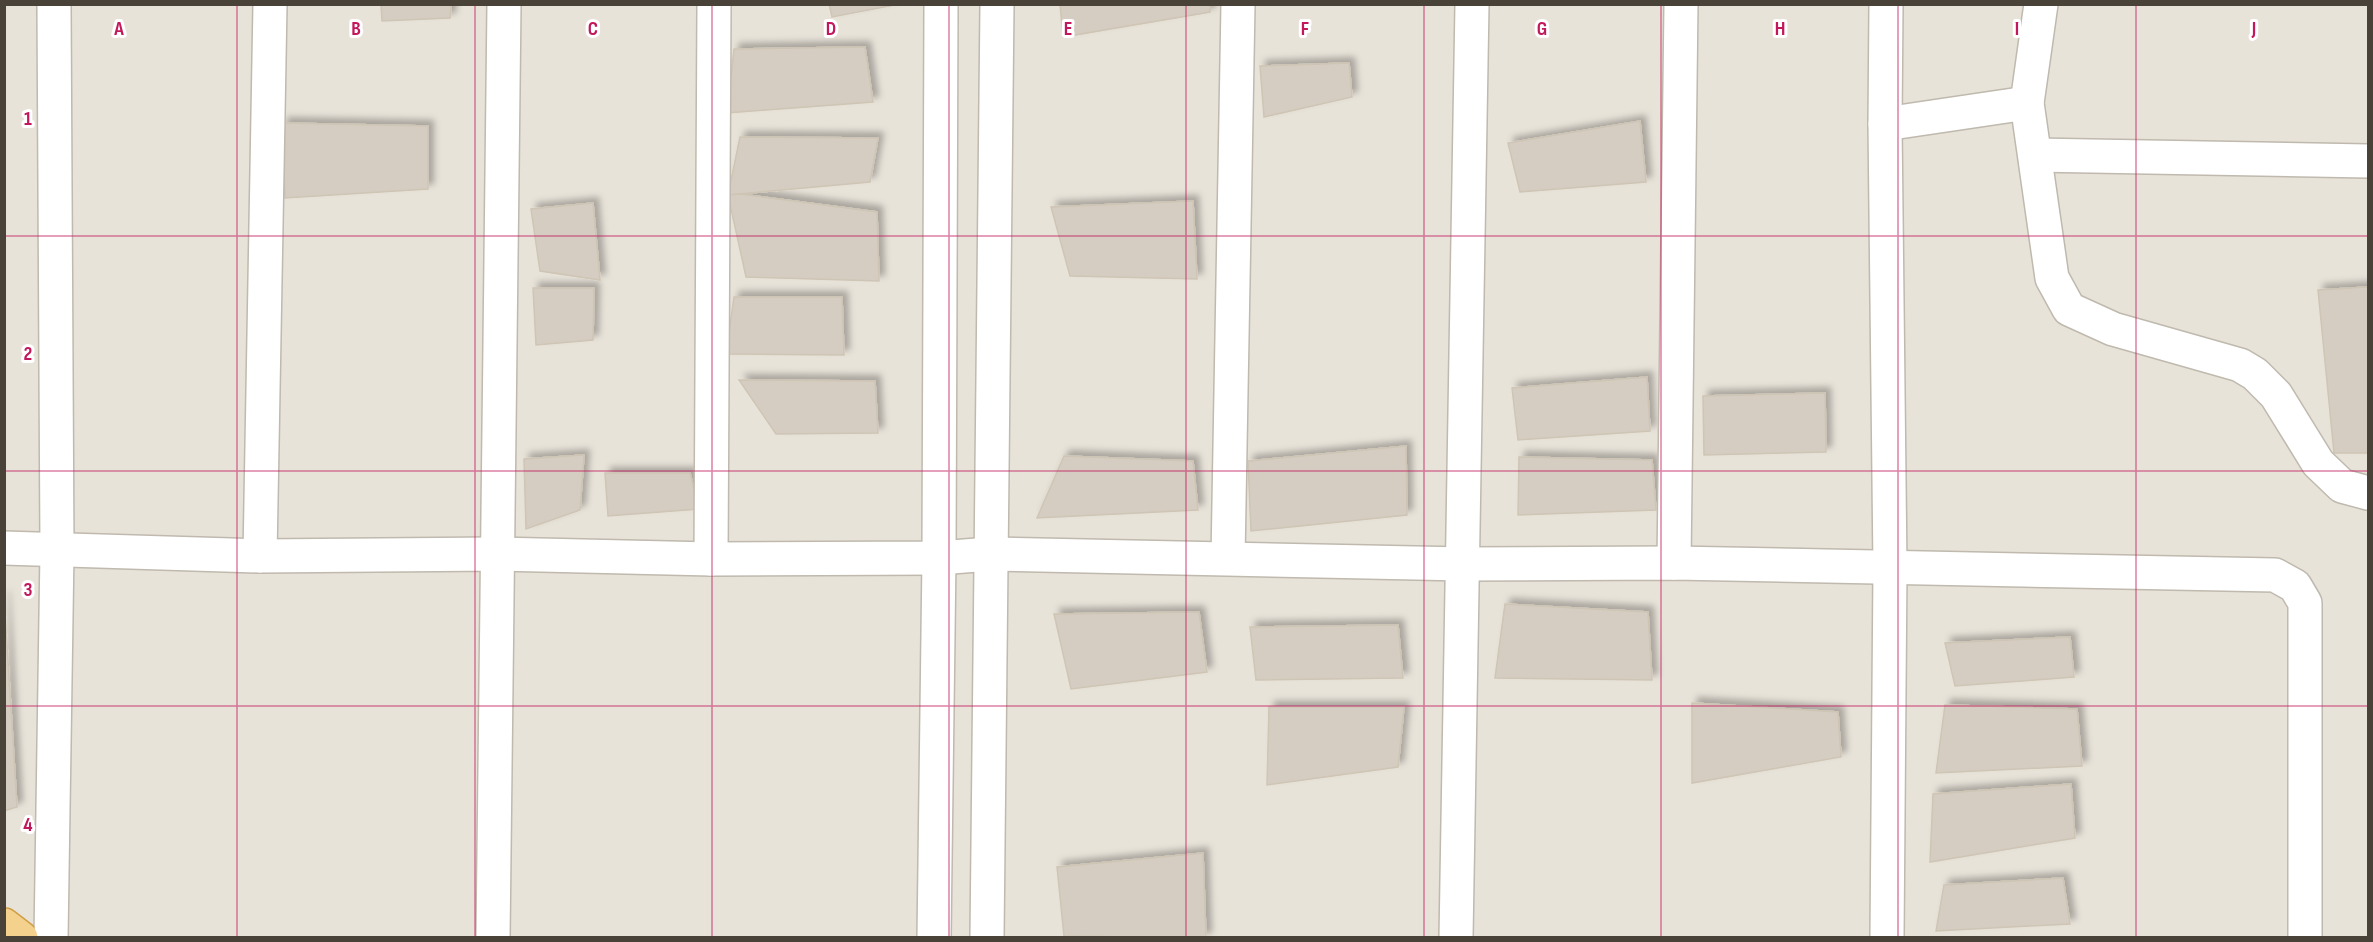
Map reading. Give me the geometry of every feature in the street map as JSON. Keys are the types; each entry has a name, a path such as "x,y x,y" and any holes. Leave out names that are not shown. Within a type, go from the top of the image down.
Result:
{"highway":[{"path":"4,925 21,938"}],"street":[{"path":"51,938 57,551 54,4"},
{"path":"260,556 270,4"},
{"path":"493,938 504,4"},
{"path":"711,559 714,4"},
{"path":"934,938 939,558 941,4"},
{"path":"987,938 997,4"},
{"path":"1228,558 1238,4"},
{"path":"1456,938 1472,4"},
{"path":"1674,563 1681,4"},
{"path":"1886,4 1885,124 1890,568 1887,938"},
{"path":"2041,4 2027,104 2052,278 2069,309 2113,329 2240,365 2255,374 2276,395 2318,463 2342,486 2368,493"},
{"path":"1885,124 2027,104"},
{"path":"2035,155 2368,161"},
{"path":"4,548 260,556 497,554 711,559 939,558 990,554 1464,564 1674,563 2275,575 2295,586 2305,603 2305,938"}],"shaded area":[{"path":"5,5 2368,5 2368,937 5,937"}],"building":[{"path":"381,4 451,4 450,18 382,21"},
{"path":"829,4 895,4 895,5 832,17"},
{"path":"1060,4 1210,4 1210,12 1063,37"},
{"path":"865,47 873,102 727,113 734,49"},
{"path":"1349,63 1352,97 1264,117 1260,66"},
{"path":"1640,121 1646,182 1520,192 1508,143"},
{"path":"282,123 428,126 428,189 285,198"},
{"path":"740,137 878,138 870,182 728,195"},
{"path":"740,194 877,212 879,281 746,277 728,195"},
{"path":"1193,201 1197,279 1070,276 1051,207"},
{"path":"593,203 600,280 540,271 531,209"},
{"path":"2368,287 2368,453 2334,453 2318,290"},
{"path":"533,288 594,288 593,340 536,345"},
{"path":"734,297 842,297 844,355 726,354"},
{"path":"1647,377 1650,431 1518,440 1512,388"},
{"path":"739,380 875,381 878,433 776,434"},
{"path":"1825,393 1826,452 1704,455 1703,396"},
{"path":"1406,446 1407,515 1251,531 1248,461"},
{"path":"584,455 580,510 526,529 524,459"},
{"path":"1064,456 1193,461 1198,510 1037,518"},
{"path":"1519,457 1652,460 1656,510 1518,515"},
{"path":"605,473 690,473 699,509 608,516"},
{"path":"4,596 17,807 4,811"},
{"path":"1505,604 1648,612 1652,680 1495,678"},
{"path":"1199,612 1207,672 1071,689 1054,614"},
{"path":"1398,625 1403,678 1256,680 1250,627"},
{"path":"2070,637 2074,677 1955,686 1945,643"},
{"path":"1692,703 1838,712 1841,757 1692,783"},
{"path":"1945,705 2077,709 2082,766 1936,773"},
{"path":"1269,707 1404,707 1398,767 1267,785"},
{"path":"2071,784 2075,838 1930,862 1933,794"},
{"path":"1203,853 1206,938 1064,936 1057,867"},
{"path":"2063,878 2070,924 1936,931 1944,885"}]}
